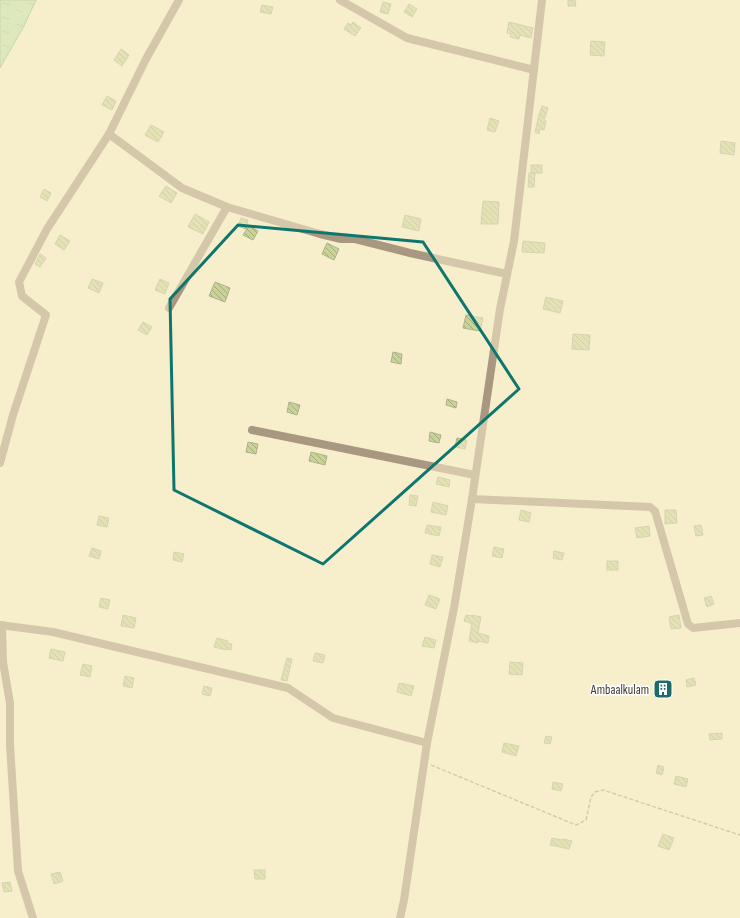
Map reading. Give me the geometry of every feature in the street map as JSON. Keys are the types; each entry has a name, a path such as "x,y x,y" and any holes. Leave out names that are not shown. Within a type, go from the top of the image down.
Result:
{"street":[{"path":"0,463 13,415 46,315 22,296 19,282 48,229 109,134 146,59 179,0"},
{"path":"340,0 407,38 534,70"},
{"path":"400,918 427,744 454,608 472,499 500,309 514,241 542,0"},
{"path":"109,134 182,188 227,207 320,234 341,239 355,239 410,253 507,274"},
{"path":"169,308 227,207"},
{"path":"252,430 475,475"},
{"path":"472,499 650,507 655,511 688,624 693,628 740,623"},
{"path":"33,918 18,871 10,745 10,703 3,662 1,625 52,632 288,688 333,718 427,744"}],"path":[{"path":"424,762 576,824 586,820 591,797 595,792 603,790 740,835"}],"highlighted area":[{"path":"238,225 423,242 519,389 323,564 174,490 170,299"}],"water":[{"path":"0,0 36,0 24,26 0,68"}],"building":[{"path":"568,0 575,0 576,6 568,6"},
{"path":"383,2 391,4 388,14 380,12"},
{"path":"409,4 417,9 412,17 404,12"},
{"path":"262,5 273,7 271,14 260,12"},
{"path":"353,22 361,28 355,36 344,29 348,23 351,25"},
{"path":"509,22 533,28 531,38 520,35 519,39 510,37 511,34 507,33"},
{"path":"591,41 605,42 604,56 590,55"},
{"path":"121,49 129,55 122,66 114,60"},
{"path":"107,96 116,101 112,110 102,105"},
{"path":"542,106 548,108 544,120 546,121 544,130 540,129 539,134 535,132"},
{"path":"490,118 499,121 495,132 487,130"},
{"path":"151,125 164,132 158,142 145,135"},
{"path":"721,141 735,143 734,155 720,153"},
{"path":"531,165 542,165 542,173 531,173"},
{"path":"529,173 535,173 534,187 528,187"},
{"path":"166,186 177,193 171,203 159,196"},
{"path":"44,189 51,193 47,201 40,197"},
{"path":"483,201 499,202 498,224 481,224"},
{"path":"195,214 209,222 203,234 188,227"},
{"path":"405,215 421,219 419,231 402,227"},
{"path":"241,218 248,220 246,229 238,226"},
{"path":"249,226 258,231 253,240 243,235"},
{"path":"60,235 70,241 64,250 55,244"},
{"path":"523,241 545,243 544,253 522,252"},
{"path":"327,243 339,249 334,260 322,254"},
{"path":"40,254 46,258 40,267 35,264"},
{"path":"92,279 103,283 99,293 88,288"},
{"path":"160,279 169,283 165,294 155,290"},
{"path":"215,282 230,288 225,302 209,296"},
{"path":"546,297 563,301 560,313 543,309"},
{"path":"466,315 483,318 480,331 463,328"},
{"path":"143,322 152,327 147,335 138,330"},
{"path":"573,334 590,335 589,350 572,349"},
{"path":"393,352 402,354 401,364 391,362"},
{"path":"447,399 457,402 456,408 446,405"},
{"path":"289,402 300,405 297,415 287,412"},
{"path":"430,432 441,435 439,443 429,441"},
{"path":"457,438 467,440 465,449 455,447"},
{"path":"248,442 258,444 256,454 246,452"},
{"path":"311,452 327,456 325,465 309,461"},
{"path":"438,477 450,480 449,487 436,484"},
{"path":"410,495 418,496 416,506 409,505"},
{"path":"433,502 448,506 446,515 431,512"},
{"path":"521,510 531,513 529,522 519,520"},
{"path":"665,510 676,510 677,523 665,524"},
{"path":"99,516 109,518 107,527 97,525"},
{"path":"427,525 441,527 439,536 425,533"},
{"path":"701,525 703,535 696,536 694,526"},
{"path":"649,526 650,536 637,538 635,528"},
{"path":"494,547 504,549 502,558 492,556"},
{"path":"92,548 101,551 99,559 89,556"},
{"path":"554,551 564,553 562,560 553,558"},
{"path":"174,552 184,554 182,562 173,560"},
{"path":"432,555 443,557 440,567 430,564"},
{"path":"607,561 618,561 618,570 607,570"},
{"path":"429,595 440,599 436,609 425,605"},
{"path":"711,596 714,604 707,607 704,598"},
{"path":"101,598 110,600 108,609 99,607"},
{"path":"123,615 136,618 134,628 121,626"},
{"path":"466,615 481,617 478,633 489,636 488,643 469,641 472,624 464,621"},
{"path":"679,615 681,628 671,629 669,617"},
{"path":"425,637 436,640 434,648 422,646"},
{"path":"217,638 228,641 227,643 232,644 231,650 214,647"},
{"path":"51,649 65,652 63,661 49,658"},
{"path":"315,653 325,655 323,663 313,661"},
{"path":"287,658 292,659 287,681 281,680"},
{"path":"510,662 523,663 522,675 509,674"},
{"path":"83,664 92,666 90,677 80,675"},
{"path":"125,676 134,678 132,688 123,686"},
{"path":"694,678 696,685 687,687 686,680"},
{"path":"399,683 414,686 411,696 397,692"},
{"name":"Ambaalkulam","path":"659,684 666,684 667,694 659,694"},
{"path":"204,686 212,688 210,696 202,694"},
{"path":"722,733 722,739 710,740 709,734"},
{"path":"546,736 552,737 550,744 544,743"},
{"path":"504,743 519,746 516,756 502,752"},
{"path":"658,765 664,767 662,775 656,773"},
{"path":"676,776 688,779 686,787 674,784"},
{"path":"553,782 563,784 561,791 552,789"},
{"path":"663,834 674,838 669,850 658,846"},
{"path":"552,838 572,841 569,849 550,845"},
{"path":"254,870 265,870 265,879 255,879"},
{"path":"60,872 63,881 54,884 51,874"},
{"path":"10,882 12,891 4,892 2,883"}],"place":[{"name":"Ambaalkulam","path":"663,689"}]}
